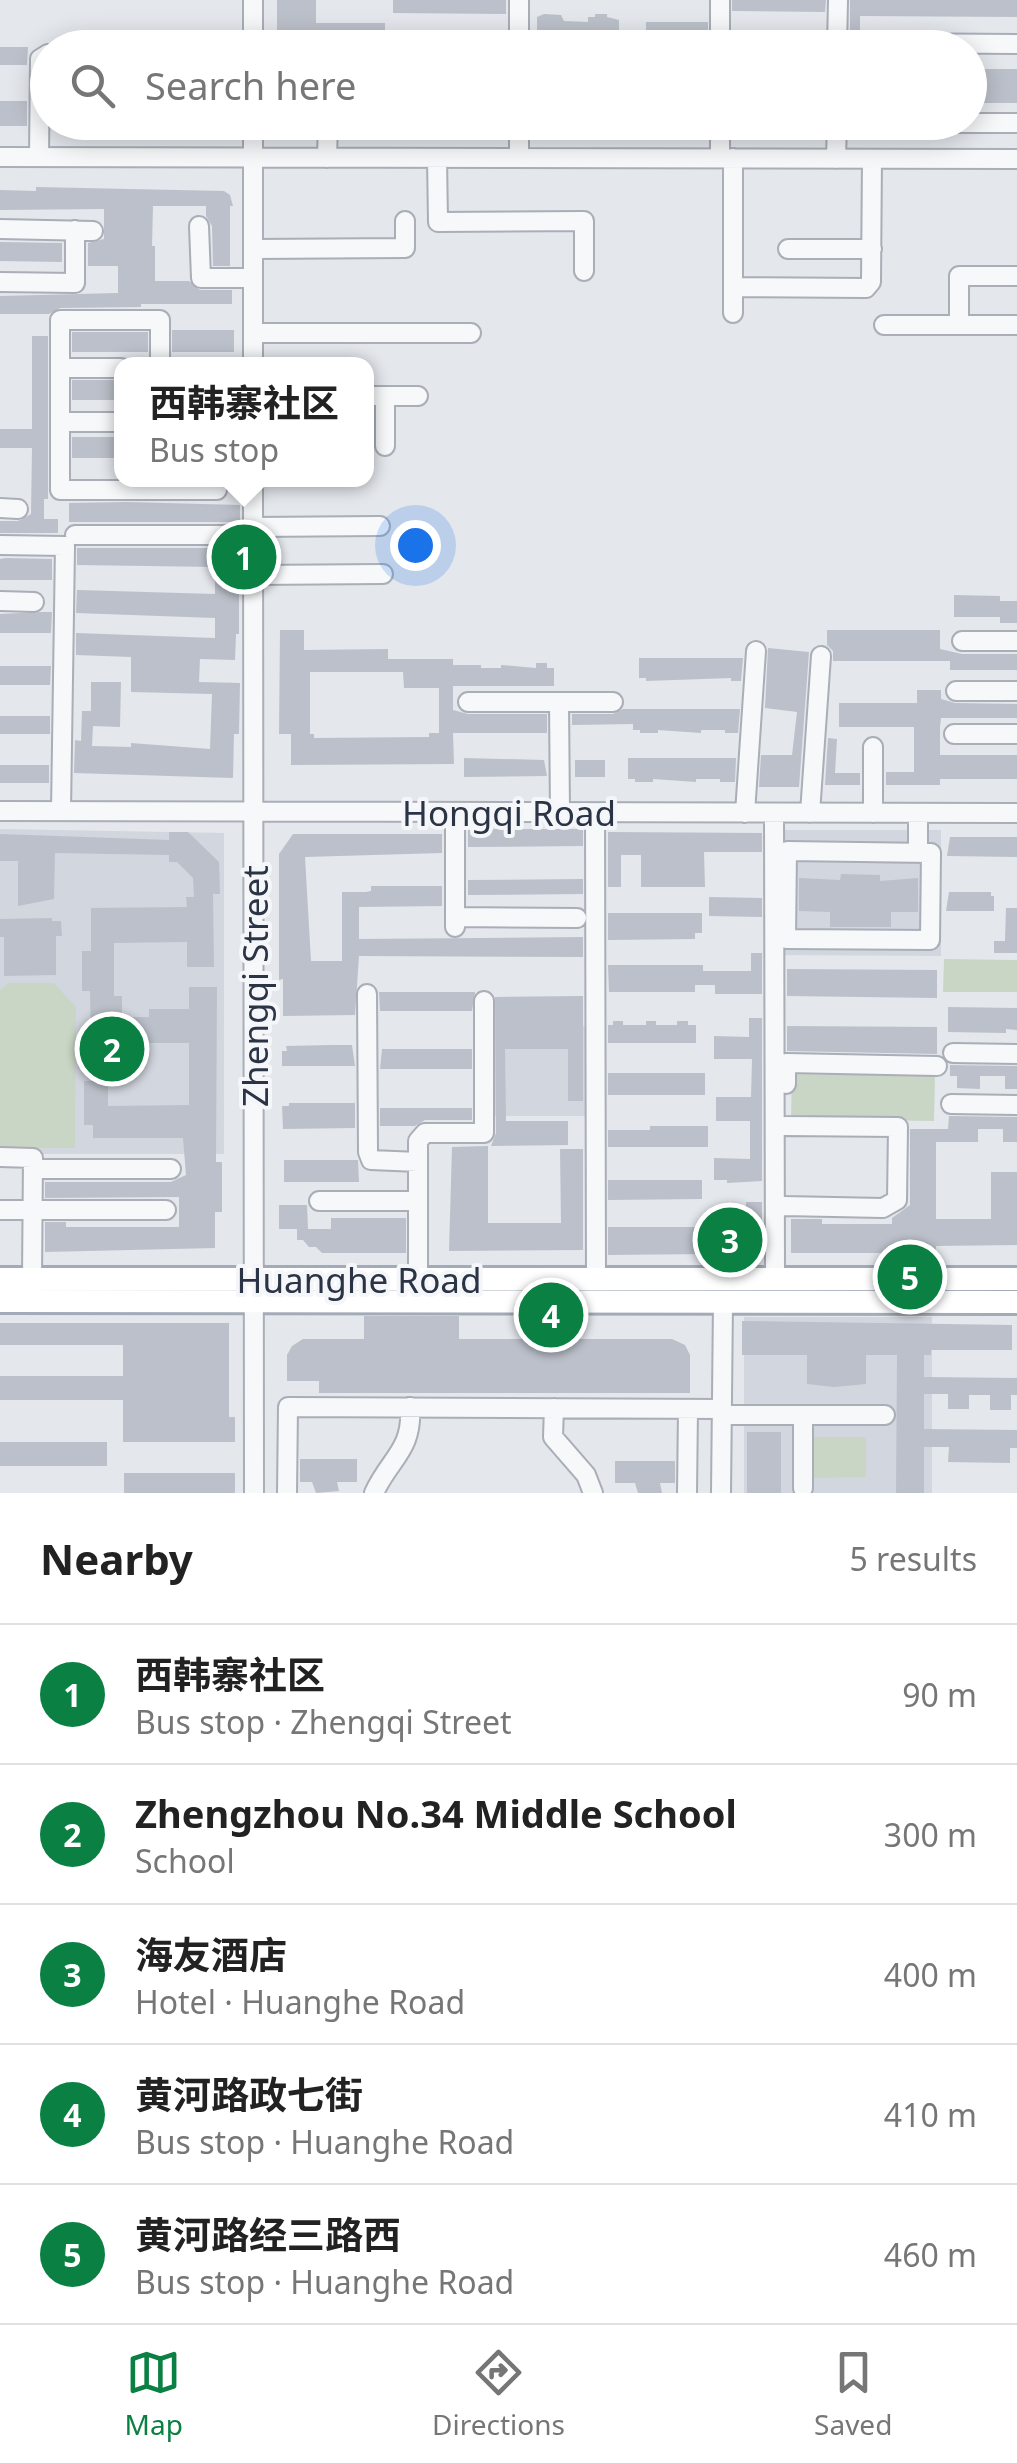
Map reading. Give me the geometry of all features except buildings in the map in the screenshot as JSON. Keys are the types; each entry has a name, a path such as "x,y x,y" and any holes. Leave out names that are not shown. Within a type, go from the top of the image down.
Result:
{"main road":[{"name":"Huanghe Road","path":"0,1278 254,1290 723,1302 1017,1302"},
{"name":"Huanghe Road","path":"0,1301 418,1279 1017,1279"}],"street":[{"path":"253,0 253,30"},
{"path":"519,30 520,0"},
{"path":"720,0 720,30"},
{"path":"837,30 838,0"},
{"path":"987,44 1017,44"},
{"path":"987,124 1017,124"},
{"path":"39,140 39,157"},
{"path":"253,140 253,357"},
{"path":"327,158 328,140"},
{"path":"519,140 519,158"},
{"path":"723,140 732,313"},
{"path":"836,140 836,159"},
{"path":"732,288 866,288 871,282 875,140"},
{"path":"0,157 1017,159"},
{"path":"437,158 438,222 584,221 584,271"},
{"path":"253,249 405,248 405,221"},
{"path":"199,226 201,278 253,278"},
{"path":"0,230 84,230 75,283 0,282"},
{"path":"788,249 872,249"},
{"path":"959,325 959,276 1017,276"},
{"path":"120,487 60,490 60,320 160,320 160,357"},
{"path":"884,325 1017,325"},
{"path":"253,332 471,333"},
{"path":"60,368 114,368"},
{"path":"385,446 376,396 418,396"},
{"path":"60,422 114,422"},
{"path":"183,487 218,490"},
{"name":"Zhengqi Street","path":"253,487 254,1493"},
{"path":"75,535 380,526"},
{"path":"0,545 65,546 60,811"},
{"path":"253,575 383,574"},
{"path":"0,601 34,602"},
{"path":"962,641 1017,641"},
{"path":"746,813 756,652"},
{"path":"810,813 821,656"},
{"path":"956,691 1017,692"},
{"path":"468,702 613,702"},
{"path":"559,702 560,812"},
{"path":"954,734 1017,734"},
{"path":"872,747 872,813"},
{"name":"Hongqi Road","path":"0,811 1017,813"},
{"path":"455,812 454,923 577,918"},
{"path":"596,813 596,1279"},
{"path":"774,813 779,1280"},
{"path":"918,813 918,852"},
{"path":"787,851 918,852 931,852 930,940 786,939 787,851"},
{"path":"367,994 370,1158 418,1162"},
{"path":"418,1279 418,1141 425,1133 484,1133 484,1001"},
{"path":"954,1053 1017,1054"},
{"path":"779,1280 786,1064 937,1066"},
{"path":"951,1104 1017,1105"},
{"path":"784,1206 883,1208 897,1200 898,1127 785,1126"},
{"path":"0,1158 33,1158 32,1279"},
{"path":"33,1169 171,1169"},
{"path":"319,1201 418,1202"},
{"path":"0,1210 166,1210"},
{"path":"721,1493 723,1302"},
{"path":"287,1493 288,1406 688,1409 886,1415"},
{"path":"374,1493 407,1443 410,1407"},
{"path":"554,1408 553,1437 586,1475 593,1493"},
{"path":"687,1493 688,1409"},
{"path":"803,1415 803,1488"}],"shaded area":[{"path":"0,829 224,833 224,1154 0,1154"},
{"path":"780,830 941,830 941,956 779,955"},
{"path":"589,1026 589,1116 490,1116 489,1027"},
{"path":"744,1317 932,1317 932,1493 744,1493"}],"green space":[{"path":"944,959 1017,960 1017,992 943,992"},
{"path":"9,983 54,983 76,1007 75,1148 0,1148 0,990"},
{"path":"792,1074 935,1076 934,1121 791,1119"},
{"path":"810,1437 866,1437 866,1477 811,1478"}],"place":[{"name":"西韩寨社区","path":"244,557"},
{"name":"Zhengzhou No.34 Middle School","path":"112,1049"},
{"name":"海友酒店","path":"730,1240"},
{"name":"黄河路经三路西","path":"910,1277"},
{"name":"黄河路政七街","path":"551,1315"}]}
